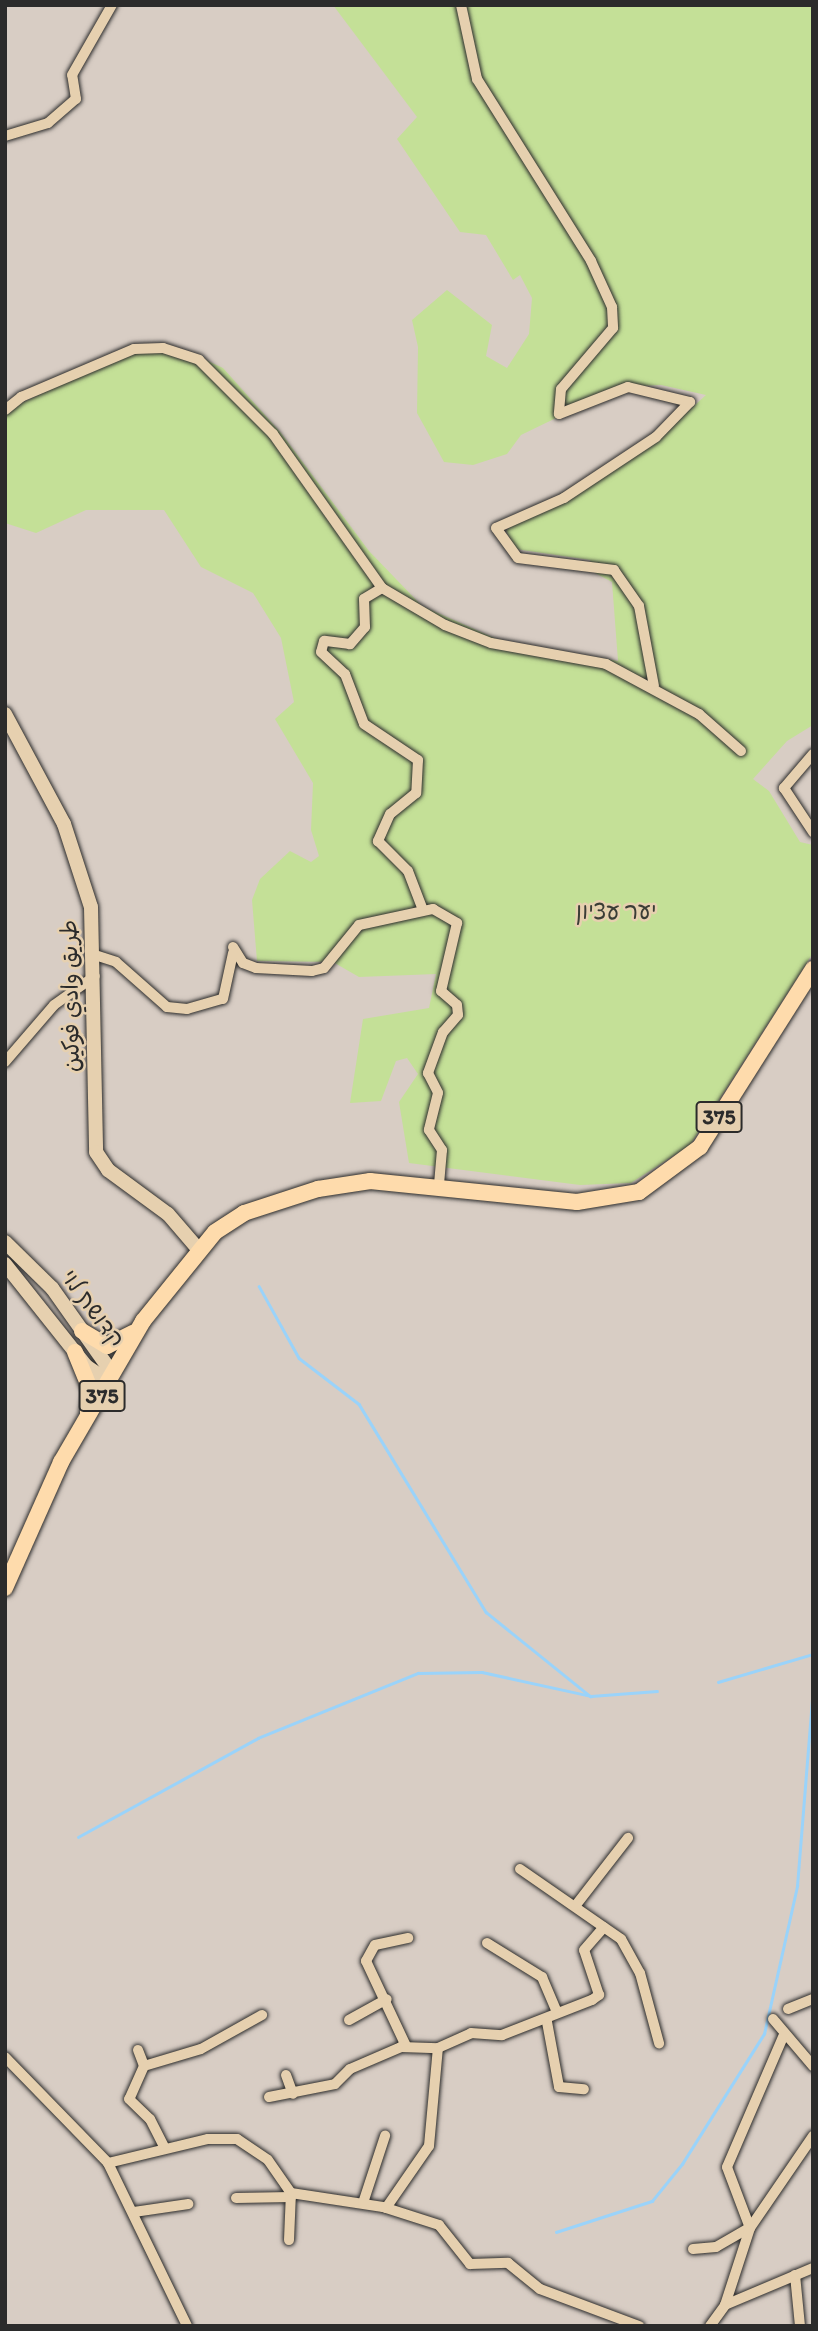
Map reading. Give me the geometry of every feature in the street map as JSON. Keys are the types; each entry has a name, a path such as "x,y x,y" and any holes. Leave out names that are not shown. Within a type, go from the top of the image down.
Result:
{"main road":[{"name":"375","path":"5,1588 85,1424 140,1326 199,1250 244,1213 318,1189 370,1181 439,1184 578,1202 617,1200 657,1184 700,1147 813,969"},
{"path":"82,1331 107,1346 140,1326"},
{"path":"75,1352 91,1391 85,1424"}],"street":[{"path":"5,136 48,124 76,99 72,75 112,5"},
{"path":"461,5 477,79 591,261 611,307 613,328 561,389 559,414 628,387 690,402 656,437 564,498 496,528 518,558 614,570 639,606 654,686"},
{"path":"5,410 21,397 134,349 163,348 200,360 274,434 382,588 445,625 491,643 606,664 654,686 741,751"},
{"path":"382,588 364,598 365,628 349,644 324,641 321,652 345,674 364,724 418,760 416,793 390,814 378,841 408,871 423,910"},
{"name":"طريق وادي فوکين","path":"5,714 74,847 91,907 95,955 96,1152 116,1178 168,1214 199,1250"},
{"path":"813,754 784,788 813,832"},
{"path":"803,820 813,812"},
{"path":"95,955 116,962 167,1007 187,1009 223,999 233,950 256,968 320,969 359,925 423,910 447,915 458,932 441,991 457,1005 458,1015 443,1032 428,1073 438,1093 429,1130 442,1150 439,1184"},
{"path":"5,1062 54,1005 94,976"},
{"name":"קדושת לוי","path":"5,1242 39,1272 108,1367 110,1382"},
{"name":"קדושת לוי","path":"5,1264 75,1352 110,1382"},
{"path":"576,1905 628,1838"},
{"path":"520,1869 576,1905 604,1927 634,1958 659,2043"},
{"path":"269,2097 339,2083 344,2069 406,2046 438,2048 471,2033 497,2036 547,2022 557,2013 599,1995 584,1950 604,1927"},
{"path":"406,2046 368,1953 388,1939 408,1938"},
{"path":"487,1943 542,1977 557,2013"},
{"path":"349,2020 387,1999"},
{"path":"788,2009 813,1999"},
{"path":"164,2148 150,2119 129,2099 145,2066 201,2049 262,2015"},
{"path":"773,2019 783,2038 813,2066"},
{"path":"547,2022 559,2087 584,2089"},
{"path":"750,2228 727,2167 783,2038"},
{"path":"386,2208 429,2146 438,2048"},
{"path":"138,2050 145,2066"},
{"path":"5,2057 108,2163 187,2326"},
{"path":"286,2076 293,2094"},
{"path":"363,2203 385,2136"},
{"path":"710,2326 725,2305 750,2228 813,2136"},
{"path":"108,2163 164,2148 237,2139 268,2160 291,2195 289,2240"},
{"path":"236,2198 291,2195 386,2208 446,2228 470,2264 508,2263 532,2285 610,2321 639,2326"},
{"path":"134,2212 188,2204"},
{"path":"693,2249 716,2247 750,2228"},
{"path":"725,2305 813,2268"},
{"path":"794,2275 800,2326"}],"green space":[{"name":"יער עציון","path":"333,5 813,5 813,725 787,741 753,779 769,791 800,842 813,845 813,953 690,1145 631,1183 580,1185 409,1163 399,1102 418,1074 407,1058 396,1061 381,1101 350,1103 363,1019 429,1008 436,974 359,977 333,962 257,961 252,900 260,879 290,851 311,862 319,856 311,830 313,783 275,719 294,702 281,638 253,593 201,567 164,510 86,510 36,533 5,523 5,417 13,407 137,349 193,354 223,368 281,433 369,551 422,606 499,640 618,661 612,582 595,573 590,560 515,549 506,530 664,433 706,395 661,385 620,387 521,435 507,454 473,465 444,462 417,413 418,347 412,320 447,290 492,325 486,356 507,368 529,334 532,298 520,275 513,280 486,235 460,232 397,139 417,117"}],"waterway":[{"path":"259,1286 299,1358 359,1404 486,1612 590,1696"},
{"path":"718,1682 813,1654"},
{"path":"78,1837 258,1738 418,1673 482,1672 591,1696 657,1691"},
{"path":"556,2232 652,2201 682,2164 764,2034 797,1886 813,1689"}]}
